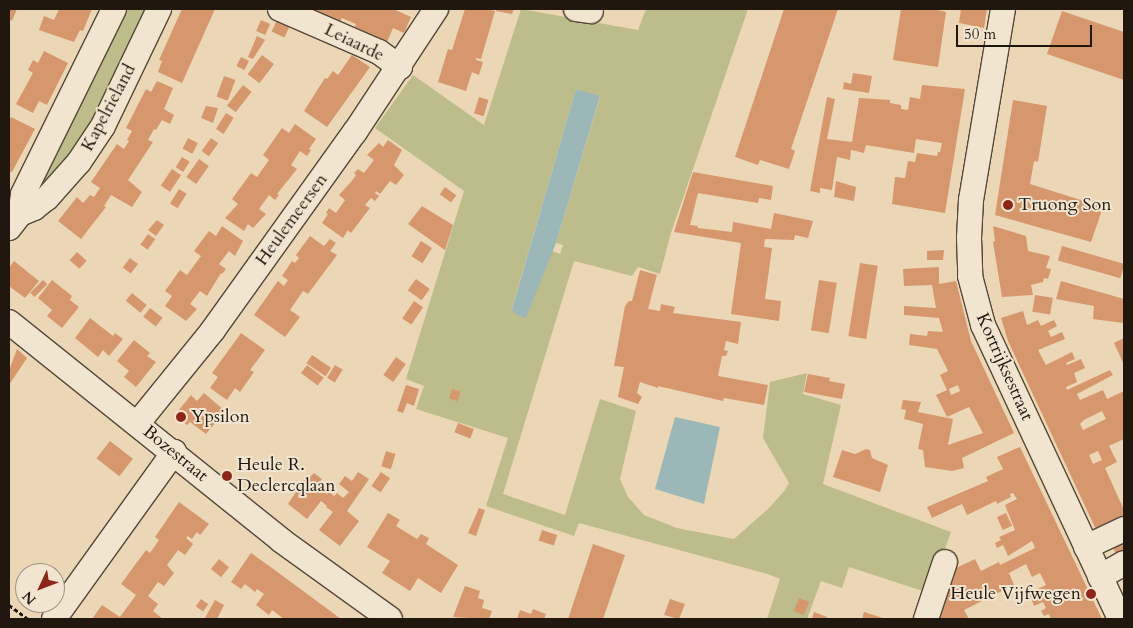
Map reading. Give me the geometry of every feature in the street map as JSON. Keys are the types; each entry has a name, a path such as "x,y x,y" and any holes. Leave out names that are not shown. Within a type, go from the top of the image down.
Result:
{"street":[{"name":"Kapelrieland","path":"14,221 23,194 114,9"},
{"name":"Kapelrieland","path":"14,221 47,198 79,162 103,126 159,9"},
{"name":"Leiaarde","path":"280,9 379,52 400,67"},
{"name":"Heulemeersen","path":"137,424 213,330 400,67 436,9"},
{"name":"Kortrijksestraat","path":"1003,9 971,200 970,276 983,325 1120,619"},
{"name":"Bozestraat","path":"9,322 174,452 315,567 390,619"},
{"path":"54,619 174,452"},
{"path":"1086,547 1124,529"},
{"path":"926,619 945,562"},
{"path":"1100,577 1124,563"}],"path":[{"path":"9,605 28,619"}],"green space":[{"path":"123,9 151,9 94,129 32,200"},
{"path":"521,9 638,30 646,9 748,9 671,233 660,274 638,267 632,276 574,261 503,494 565,515 600,399 636,411 620,479 628,497 644,515 677,528 734,539 769,508 789,483 763,438 770,382 807,373 803,394 841,405 823,484 951,532 929,593 849,567 842,588 821,581 807,619 767,619 780,579 768,574 579,523 574,536 486,506 508,438 416,409 424,386 406,379 464,191 375,128 413,75 484,125","holes":["576,89 600,97 556,243 563,245 560,254 552,251 526,317 518,316 512,308"]}],"water":[{"path":"576,89 600,96 556,243 526,318 518,316 512,309"},
{"path":"675,417 720,427 704,504 655,489"}],"building":[{"path":"9,9 17,9 12,21 9,19"},
{"path":"59,9 92,9 83,31 80,30 74,42 39,30 44,16 54,20"},
{"path":"182,9 215,9 182,83 158,72 162,61 159,60"},
{"path":"311,9 393,9 411,17 404,33 393,28 387,42 355,27 356,24 342,18 340,22"},
{"path":"465,9 495,11 481,59 476,58 476,60 483,62 479,75 472,72 466,91 438,82 448,49 452,50"},
{"path":"497,9 514,9 512,14 496,11"},
{"path":"784,9 838,9 791,149 795,151 789,169 760,160 758,165 735,157"},
{"path":"901,9 933,9 946,12 938,67 893,60"},
{"path":"961,9 987,9 984,28 959,23"},
{"path":"1062,11 1124,32 1124,80 1047,54"},
{"path":"278,18 291,24 284,38 272,32"},
{"path":"261,20 270,24 265,35 256,31"},
{"path":"257,36 265,40 253,59 248,57"},
{"path":"44,51 68,63 47,105 39,101 33,113 16,104 33,73 28,70 33,60 38,63"},
{"path":"262,55 274,64 260,83 248,74"},
{"path":"352,55 370,67 327,127 304,111 325,78 327,79 333,71 338,75"},
{"path":"241,57 249,61 244,70 236,66"},
{"path":"853,73 872,76 869,93 843,89 844,82 851,84"},
{"path":"224,76 235,80 228,101 216,97"},
{"path":"157,81 173,88 164,109 174,115 170,124 162,120 156,130 154,129 148,140 153,142 128,180 142,192 132,207 111,195 104,206 106,207 81,239 58,221 77,197 83,203 90,195 94,197 100,188 91,182 117,144 124,149 132,131 126,128 146,89 151,92"},
{"path":"243,85 252,92 236,112 227,105"},
{"path":"922,85 965,89 945,213 892,204 895,177 905,178 908,161 915,162 917,153 937,156 942,143 916,139 914,153 866,145 864,153 851,150 850,160 837,157 832,190 820,188 820,193 810,191 827,97 835,99 827,139 852,142 859,98 890,100 890,103 901,105 901,109 908,110 910,97 920,99"},
{"path":"479,97 489,100 484,116 474,113"},
{"path":"1013,100 1047,106 1038,162 1034,161 1030,184 1103,207 1091,242 995,215"},
{"path":"206,106 218,108 213,123 201,118"},
{"path":"226,113 234,118 224,134 216,129"},
{"path":"11,117 35,129 12,172 9,171 9,120"},
{"path":"295,124 316,139 309,149 311,150 307,156 300,151 291,165 297,169 277,194 279,195 275,200 269,195 259,209 266,214 253,228 248,224 244,231 225,218 238,204 232,199 251,173 257,177 269,160 263,155 282,128 289,133"},
{"path":"188,138 198,143 192,154 183,149"},
{"path":"211,138 218,143 209,156 202,151"},
{"path":"388,140 402,150 394,165 404,175 396,185 390,181 380,194 376,191 375,193 379,196 375,201 371,198 365,205 370,208 351,233 348,230 343,238 322,223 328,214 326,213 329,208 336,213 345,200 339,195 356,175 354,173 358,169 364,173 374,160 367,155 379,143 383,147"},
{"path":"182,157 190,162 183,172 176,167"},
{"path":"199,159 209,166 196,184 186,177"},
{"path":"172,169 181,175 170,192 161,186"},
{"path":"693,172 773,186 771,200 759,198 758,203 698,193 690,225 698,226 698,228 732,232 733,222 771,229 774,213 813,221 808,238 795,235 794,240 765,239 764,247 772,248 765,299 781,301 779,321 731,314 741,243 674,232"},
{"path":"836,181 856,187 854,201 834,197"},
{"path":"445,187 456,195 451,203 440,194"},
{"path":"179,189 187,194 178,208 170,203"},
{"path":"422,206 453,225 445,250 408,224"},
{"path":"157,220 164,225 156,236 148,230"},
{"path":"222,226 243,241 235,256 229,251 219,264 226,269 221,273 207,296 200,291 190,304 197,309 186,321 165,306 172,296 165,291 180,270 187,275 201,256 194,251 209,231 216,236"},
{"path":"993,226 1026,236 1028,251 1050,256 1046,268 1051,269 1048,279 1044,278 1043,282 1031,285 1033,295 1002,297 993,242 995,241"},
{"path":"148,234 155,239 148,250 140,245"},
{"path":"310,236 324,246 330,239 336,243 330,251 337,255 308,294 303,291 290,310 300,317 285,337 254,315 278,281 284,286 288,280 282,276 292,261 295,263 299,258 296,255"},
{"path":"421,241 432,248 422,263 411,256"},
{"path":"1062,246 1124,264 1120,278 1058,260"},
{"path":"944,250 943,260 927,260 927,251"},
{"path":"77,252 87,261 79,269 70,260"},
{"path":"130,258 138,264 131,274 123,268"},
{"path":"14,261 39,281 25,298 9,286 9,268"},
{"path":"860,263 878,266 866,339 848,336"},
{"path":"939,267 939,284 956,281 971,341 1014,433 962,458 964,468 952,471 925,467 923,450 918,449 923,424 904,419 906,410 901,409 903,400 921,402 918,412 953,419 948,445 983,433 969,407 947,417 936,395 947,390 940,375 948,371 937,349 909,345 910,334 927,336 928,331 943,332 939,318 904,315 904,306 936,308 932,285 904,286 903,269","holes":["958,385 960,391 951,395 949,389"]},
{"path":"640,270 657,275 648,309 660,311 661,304 675,307 673,313 741,322 738,344 726,341 724,350 728,351 726,356 722,356 718,376 768,385 764,405 724,398 723,401 658,386 658,388 640,382 637,393 642,397 638,404 618,397 624,367 614,366 625,306 629,301 632,301"},
{"path":"416,279 430,289 422,300 408,290"},
{"path":"43,280 47,284 35,297 30,293"},
{"path":"52,280 72,296 70,300 79,307 62,328 47,316 52,310 38,298"},
{"path":"819,280 837,283 829,333 811,330"},
{"path":"1061,281 1124,299 1123,323 1093,319 1094,306 1056,299"},
{"path":"132,293 147,305 140,313 126,301"},
{"path":"1035,295 1053,298 1050,315 1032,312"},
{"path":"414,301 423,307 411,325 402,318"},
{"path":"150,308 163,318 156,327 143,317"},
{"path":"1023,311 1027,325 1038,320 1041,326 1054,320 1057,326 1048,331 1051,337 1062,332 1065,339 1038,350 1046,365 1072,352 1075,359 1066,363 1067,365 1081,359 1085,368 1074,373 1077,382 1066,387 1067,390 1110,370 1113,375 1077,394 1080,400 1103,390 1107,399 1124,391 1124,439 1109,446 1117,462 1105,468 1124,510 1124,524 1099,536 1008,341 1001,318","holes":["1102,411 1106,419 1083,430 1080,424","1098,451 1102,460 1093,464 1089,455"]},
{"path":"90,318 113,336 115,333 123,339 109,356 103,350 98,357 75,338"},
{"path":"241,333 265,350 250,370 254,372 240,392 235,388 227,400 210,388 218,377 212,373"},
{"path":"1124,338 1124,365 1114,343"},
{"path":"134,340 150,353 147,356 156,362 136,387 124,377 129,371 117,361"},
{"path":"17,349 27,358 9,385 9,367"},
{"path":"312,355 331,368 325,376 306,363"},
{"path":"396,357 406,364 393,382 383,375"},
{"path":"307,365 324,378 318,386 301,373"},
{"path":"335,365 343,370 335,382 327,378"},
{"path":"808,374 830,378 829,381 845,384 842,399 804,392"},
{"path":"406,385 419,389 414,406 407,403 403,413 397,411"},
{"path":"452,389 461,392 457,401 449,399"},
{"path":"204,393 225,411 206,434 190,422 187,425 175,415 191,395 197,401"},
{"path":"458,423 474,429 470,438 454,432"},
{"path":"110,441 133,459 119,476 96,458"},
{"path":"1020,447 1102,619 1051,619 1049,614 1044,616 1041,611 1046,608 1043,602 1034,606 1029,593 1046,585 1040,573 1032,577 1026,564 1009,573 1014,585 964,610 969,619 940,619 935,608 948,572 975,559 981,571 999,562 1000,565 1035,548 1032,541 1008,556 1003,545 997,548 995,543 1001,540 999,537 1015,530 1005,505 1017,499 1013,493 1010,494 1011,497 997,504 996,501 967,515 962,504 932,518 927,507 988,481 986,477 1003,469 997,457"},
{"path":"866,449 870,450 872,458 888,465 880,492 833,477 842,450 855,454"},
{"path":"386,451 396,454 391,469 381,466"},
{"path":"358,472 369,479 347,511 359,521 340,546 319,530 333,512 321,501 307,519 288,504 306,477 308,479 314,473 322,479 317,486 327,494 329,492 334,496 337,493 343,498 349,492 339,484 345,476 352,481"},
{"path":"381,472 390,478 381,492 371,486"},
{"path":"179,502 209,524 200,535 197,532 192,539 188,536 186,538 193,544 185,555 178,550 167,565 174,573 164,586 158,582 148,596 158,604 153,611 163,619 92,619 102,605 120,617 136,595 121,584 146,550 150,553 159,540 155,537"},
{"path":"479,508 485,510 476,536 468,533"},
{"path":"388,513 400,520 396,526 417,539 421,534 429,538 426,544 458,565 441,593 418,578 410,591 382,573 390,561 367,547"},
{"path":"1006,513 1012,526 1003,530 997,517"},
{"path":"542,530 557,535 554,545 539,540"},
{"path":"1124,534 1124,552 1117,556 1110,541"},
{"path":"593,544 625,555 603,619 568,619"},
{"path":"251,553 341,619 284,619 272,610 269,615 256,605 264,594 257,589 255,592 245,584 241,589 231,582"},
{"path":"219,559 229,567 221,577 211,569"},
{"path":"465,586 480,591 478,598 484,600 482,608 492,611 489,619 453,617"},
{"path":"799,598 809,602 804,615 794,611"},
{"path":"201,599 208,604 203,612 196,606"},
{"path":"670,599 685,604 679,619 664,615"},
{"path":"215,600 224,605 217,619 205,618"},
{"path":"533,609 546,614 544,619 517,619 520,610 531,614"},
{"path":"814,612 827,617 826,619 812,619"},
{"path":"864,612 886,619 862,619"}],"place":[{"name":"Truong Son","path":"1008,205"},
{"name":"Ypsilon","path":"181,417"},
{"name":"Heule R. Declercqlaan","path":"227,476"},
{"name":"Heule Vijfwegen","path":"1091,594"}]}
